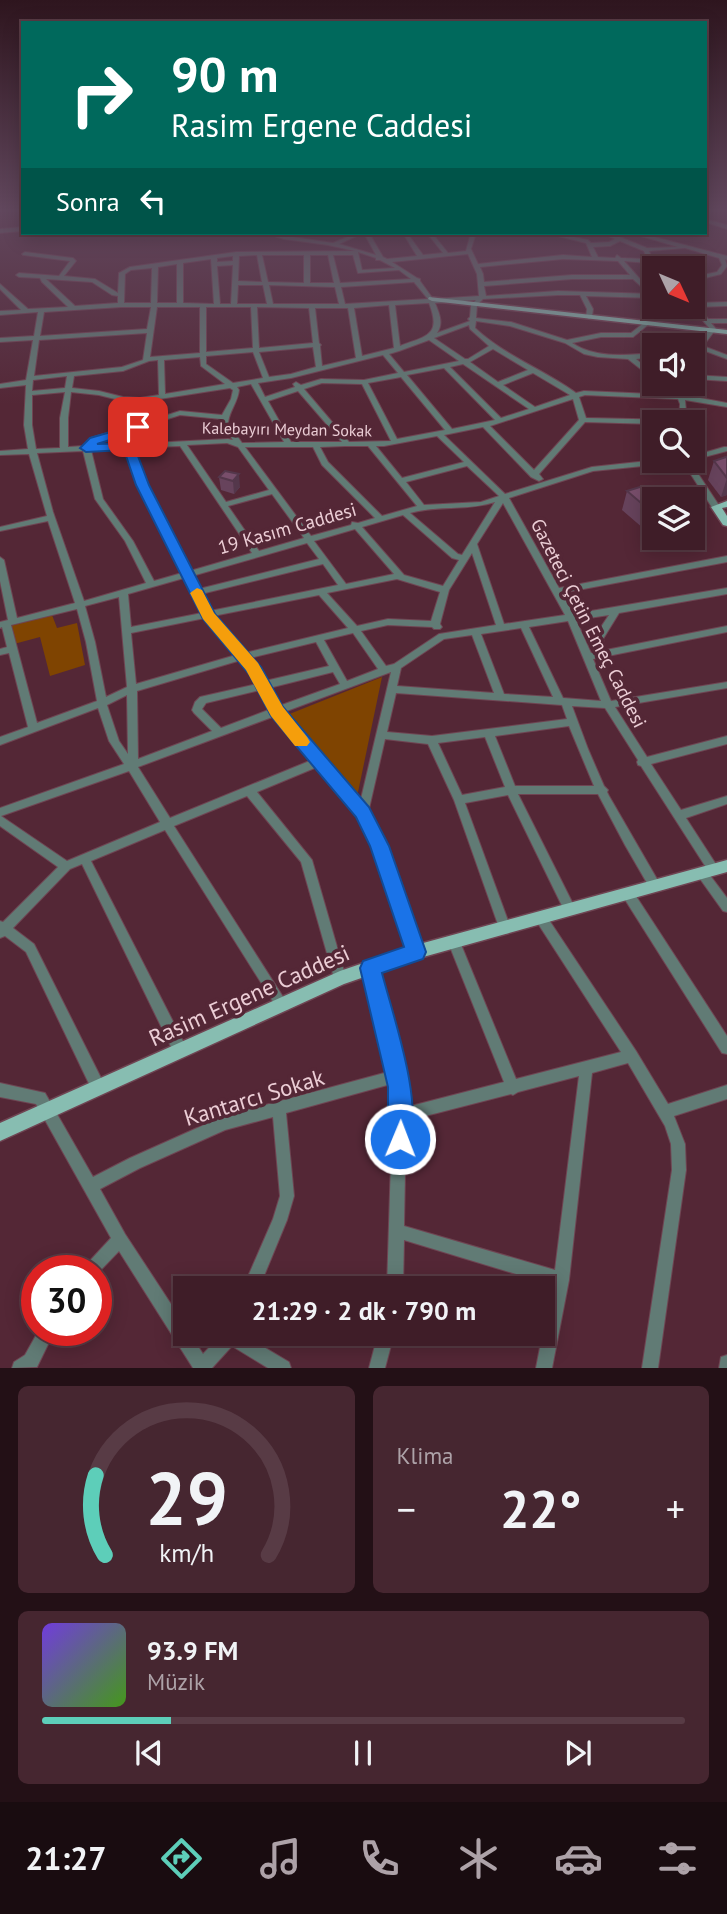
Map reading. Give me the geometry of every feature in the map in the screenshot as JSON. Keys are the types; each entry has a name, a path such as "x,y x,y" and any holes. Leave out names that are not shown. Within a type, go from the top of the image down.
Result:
{"main road":[{"path":"432,299 727,332"},
{"path":"721,504 727,523"},
{"name":"Rasim Ergene Caddesi","path":"0,1132 340,978 416,952 714,869"}],"street":[{"path":"38,276 96,281 114,294 121,295"},
{"path":"42,276 73,308"},
{"path":"121,305 122,276"},
{"path":"147,359 155,276"},
{"path":"180,276 180,305"},
{"path":"215,276 217,306"},
{"path":"234,306 235,276"},
{"path":"263,276 270,306"},
{"path":"307,276 307,284"},
{"path":"335,276 342,306"},
{"path":"410,276 418,280 432,299 439,328 429,337"},
{"path":"479,276 483,296 474,305 470,321 473,329 492,347 558,383 575,396 583,420"},
{"path":"482,284 593,276 634,277 642,285"},
{"path":"705,278 713,276"},
{"path":"709,277 725,278 722,276"},
{"path":"235,283 337,285 418,280"},
{"path":"0,286 26,311"},
{"path":"626,294 642,289"},
{"path":"582,293 590,309 589,317"},
{"path":"0,313 121,305 351,306 483,296 582,293 642,295"},
{"path":"705,304 727,302"},
{"path":"392,303 397,349"},
{"path":"203,306 201,355 205,368 236,390 237,396 223,417 224,423 306,539 344,587"},
{"path":"254,306 256,351 267,380"},
{"path":"312,306 318,345 318,368"},
{"path":"351,306 359,358"},
{"path":"41,310 29,393 30,442 50,518 80,605 102,704 118,750 133,765 166,824 281,1004"},
{"path":"705,319 712,330 705,338"},
{"path":"438,321 447,327 456,327"},
{"path":"308,374 318,368 385,353 470,321 511,324 567,342 582,351 627,357 642,366"},
{"path":"707,321 727,321"},
{"path":"567,342 601,335 632,335 647,323"},
{"path":"0,340 149,331"},
{"path":"429,337 535,410"},
{"path":"0,386 128,368 147,359 318,345"},
{"path":"29,393 68,390 98,392 136,401 308,374 328,380 364,382 464,361 492,347"},
{"path":"705,352 727,358"},
{"path":"385,353 450,430"},
{"path":"627,357 642,356"},
{"path":"161,358 162,397"},
{"path":"445,366 500,421"},
{"path":"498,384 534,370"},
{"path":"64,449 64,418 71,374"},
{"path":"299,388 311,383 308,374"},
{"path":"291,376 348,445"},
{"path":"705,378 726,379"},
{"path":"263,400 328,380"},
{"path":"364,382 395,442"},
{"path":"254,383 289,445"},
{"name":"Kalebayırı Meydan Sokak","path":"0,453 228,441 240,445 371,445 485,425 584,393 681,397 727,405"},
{"path":"681,397 684,410"},
{"path":"122,399 123,408 138,427"},
{"path":"151,584 129,541 99,499 86,448 94,440 182,412 223,417"},
{"path":"534,475 583,420 642,421"},
{"path":"485,425 543,482"},
{"path":"260,445 274,441 282,432"},
{"name":"Gazeteci Çetin Emeç Caddesi","path":"438,433 504,497 571,618 608,705 642,762 714,869 727,907"},
{"path":"182,443 257,554"},
{"path":"316,445 325,463 380,518"},
{"path":"371,445 422,507"},
{"path":"129,446 142,485 189,573 208,616 244,656 277,711 363,812 380,846 416,952"},
{"path":"705,454 727,449"},
{"path":"401,481 470,463"},
{"name":"19 Kasım Caddesi","path":"6,624 422,507 478,505 543,482 598,467 642,463"},
{"path":"695,473 721,504"},
{"path":"223,505 273,491"},
{"path":"442,636 435,624 445,590 504,497"},
{"path":"478,505 489,507 492,512"},
{"path":"404,512 455,556 464,559"},
{"path":"0,529 50,518"},
{"path":"355,524 400,576"},
{"path":"473,544 500,628"},
{"path":"557,591 727,559"},
{"path":"0,560 6,624 33,729"},
{"path":"197,592 324,561"},
{"path":"127,631 400,576 445,590"},
{"path":"0,811 133,765 397,666 442,636 616,611 727,591"},
{"path":"123,592 132,689 133,765"},
{"path":"321,592 355,630 384,670"},
{"path":"602,654 598,639 616,611"},
{"path":"0,741 102,704 132,689 244,656 400,621 435,624"},
{"path":"524,625 563,701 603,790 655,886"},
{"path":"587,657 727,629"},
{"path":"475,631 500,696"},
{"path":"318,638 345,685"},
{"path":"0,652 12,649"},
{"path":"363,812 397,666"},
{"path":"219,733 197,710 200,702 335,668"},
{"path":"392,689 608,705 727,685"},
{"path":"380,735 432,740 572,722"},
{"path":"488,732 511,790 570,910"},
{"path":"432,740 459,800 505,929"},
{"path":"642,762 727,740"},
{"path":"98,1087 33,953 21,939 1,929 66,866 318,762"},
{"path":"249,790 306,860 340,978"},
{"path":"459,800 511,790 603,790"},
{"path":"678,816 727,800"},
{"path":"0,820 66,866"},
{"path":"85,859 180,1050"},
{"path":"628,894 727,1048"},
{"path":"541,918 631,1056 665,1112 676,1136 679,1170 650,1368"},
{"path":"454,942 513,1088"},
{"path":"370,968 397,1076 400,1116 395,1276"},
{"path":"400,1116 586,1070 631,1056"},
{"path":"544,1368 561,1280 586,1070"},
{"name":"Kantarcı Sokak","path":"91,1186 206,1130 397,1076"},
{"path":"0,1090 40,1098 120,1238 202,1368 222,1346"},
{"path":"665,1112 727,1091"},
{"path":"256,1276 280,1220 287,1196 279,1109"},
{"path":"397,1231 561,1280"},
{"path":"105,1255 120,1238"},
{"path":"20,1368 31,1361 39,1346"},
{"path":"249,1346 284,1368"},
{"path":"377,1368 383,1346"},
{"path":"727,1363 727,1368"}],"shaded area":[{"path":"52,615 57,628 77,623 85,665 50,676 40,637 14,644 10,626"},
{"path":"382,677 357,797 287,715"}],"building":[{"path":"727,458 727,478 714,461"},
{"path":"225,471 239,474 233,481 219,477"},
{"path":"643,486 644,487 642,487 642,504 627,491"}],"slow traffic":[{"path":"197,593 208,616 258,675 277,711 301,742"}],"route":[{"path":"138,427 94,440 86,448 129,446 142,485 189,573 208,616 255,671 277,711 363,812 380,846 416,952 370,968 400,1087 400,1139"}]}
